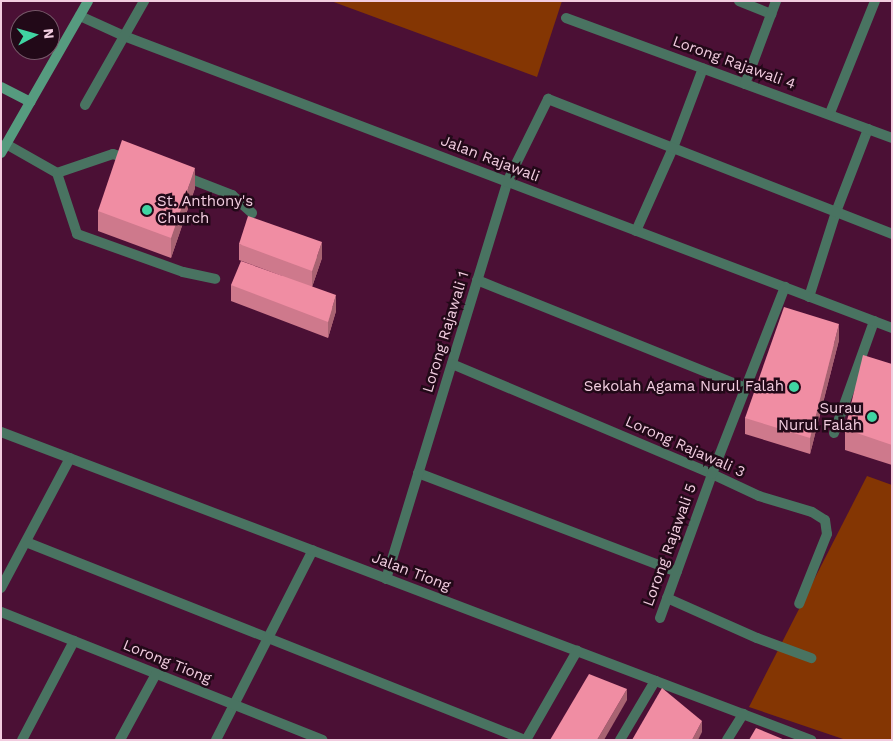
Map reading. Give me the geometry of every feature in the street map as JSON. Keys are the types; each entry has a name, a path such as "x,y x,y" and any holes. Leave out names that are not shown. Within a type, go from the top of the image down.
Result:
{"main road":[{"path":"4,149 88,1"},
{"path":"1,87 30,102"}],"street":[{"path":"84,105 144,1"},
{"path":"738,1 771,14"},
{"path":"745,84 776,1"},
{"path":"830,113 875,1"},
{"name":"Jalan Rajawali","path":"80,16 124,36 892,328"},
{"name":"Lorong Rajawali 4","path":"566,18 830,113 892,138"},
{"path":"636,231 673,148 703,68"},
{"name":"Lorong Rajawali 1","path":"386,578 507,182 548,99 673,148"},
{"path":"809,297 836,212 868,129"},
{"path":"673,148 892,234"},
{"path":"4,149 57,173 113,154 139,162"},
{"path":"57,173 77,234 183,272 215,279"},
{"path":"175,174 232,195 252,213"},
{"path":"477,280 746,388"},
{"name":"Lorong Rajawali 5","path":"660,618 712,474 785,287"},
{"path":"834,433 874,321"},
{"name":"Lorong Rajawali 3","path":"452,364 712,474 759,496 812,512 825,520 827,534 799,604"},
{"name":"Jalan Tiong","path":"1,432 811,740"},
{"path":"1,588 70,458"},
{"path":"418,473 677,572"},
{"path":"26,542 525,740 576,651"},
{"path":"216,740 236,705 313,550"},
{"path":"667,598 756,638 811,658"},
{"name":"Lorong Tiong","path":"1,612 322,740"},
{"path":"22,740 74,641"},
{"path":"120,740 156,674"},
{"path":"620,740 655,681"},
{"path":"727,740 743,714"}],"shaded area":[{"path":"331,1 562,1 537,77"},
{"path":"867,476 892,485 892,740 846,740 749,707"}],"building":[{"name":"St. Anthony's Church","path":"122,140 195,168 171,238 98,211"},
{"path":"248,216 322,242 312,271 239,244"},
{"path":"241,261 336,295 328,322 231,285"},
{"name":"Sekolah Agama Nurul Falah","path":"784,307 839,324 810,438 745,418"},
{"name":"Surau Nurul Falah","path":"863,355 892,364 892,445 845,429"},
{"path":"589,674 627,689 597,740 550,740"},
{"path":"662,688 702,721 692,740 632,740"},
{"path":"756,728 785,740 749,740"}],"place":[{"name":"St. Anthony's Church","path":"147,210"},
{"name":"Sekolah Agama Nurul Falah","path":"794,387"},
{"name":"Surau Nurul Falah","path":"872,417"}]}
